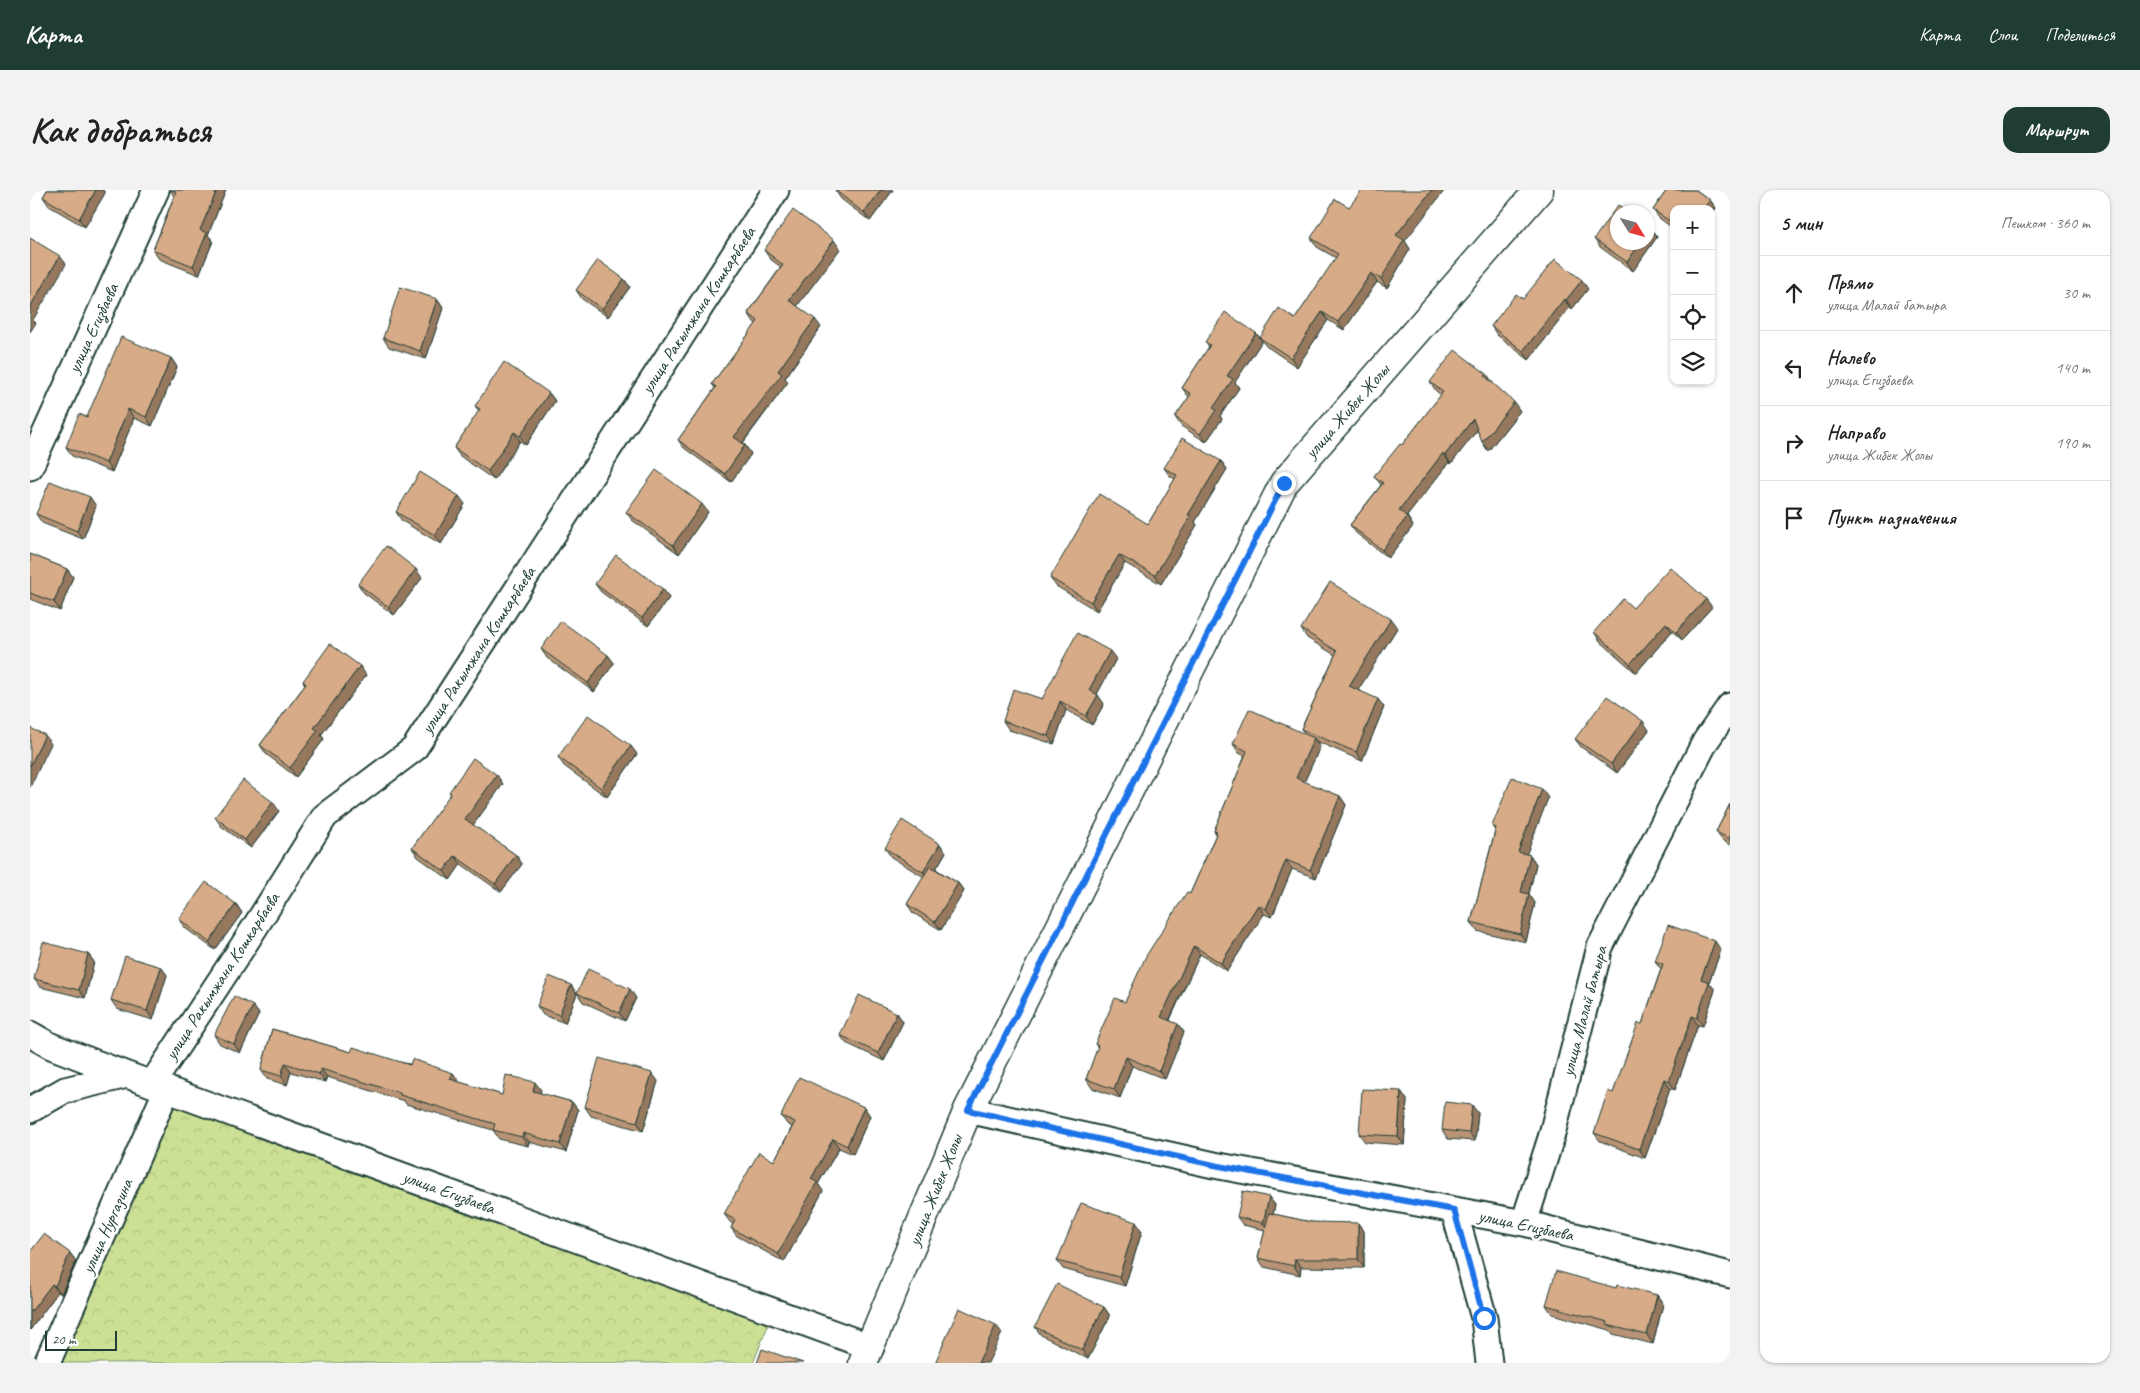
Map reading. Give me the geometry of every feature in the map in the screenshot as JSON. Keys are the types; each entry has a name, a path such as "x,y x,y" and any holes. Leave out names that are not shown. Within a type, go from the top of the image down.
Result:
{"main road":[{"name":"улица Жибек Жолы","path":"867,1355 968,1110 1284,483 1539,190"}],"street":[{"name":"улица Егизбаева","path":"30,467 156,190"},
{"name":"улица Ракымжана Кошкарбаева","path":"160,1086 243,946 325,816 414,749 776,190"},
{"name":"улица Малай батыра","path":"1524,1223 1551,1138 1600,947 1705,742 1730,706"},
{"name":"улица Егизбаева","path":"30,1034 51,1046 867,1355"},
{"path":"30,1110 65,1090 127,1075"},
{"name":"улица Нургазина","path":"47,1363 160,1086"},
{"name":"улица Егизбаева","path":"968,1110 1214,1165 1524,1223 1730,1275"},
{"path":"1454,1210 1484,1318 1489,1363"}],"green space":[{"path":"173,1093 771,1318 753,1363 56,1363"}],"building":[{"path":"47,190 96,190 79,219 43,197"},
{"path":"172,190 217,190 200,230 207,233 193,266 153,250 176,192"},
{"path":"835,190 881,190 864,213"},
{"path":"1362,190 1432,190 1396,235 1404,240 1381,279 1371,273 1338,322 1322,312 1291,358 1260,338 1279,308 1295,319 1338,254 1311,238 1335,199 1349,207"},
{"path":"1667,190 1696,190 1710,200 1706,205 1670,205 1670,221 1655,211 1655,207"},
{"path":"793,210 834,240 789,300 815,319 778,371 782,374 734,437 745,445 725,474 678,440 716,387 712,384 758,321 748,313 783,265 764,250"},
{"path":"1610,216 1610,250 1635,250 1627,262 1594,239"},
{"path":"30,238 60,256 30,307"},
{"path":"1555,259 1582,280 1566,300 1564,299 1523,351 1491,326 1516,294 1523,299"},
{"path":"598,260 624,279 602,309 576,290"},
{"path":"400,287 437,299 420,351 383,338"},
{"path":"1225,312 1256,333 1227,376 1233,379 1213,408 1216,410 1200,434 1175,417 1191,394 1182,388 1210,345 1205,342"},
{"path":"121,337 171,358 146,417 128,409 106,463 66,447 79,414 87,417"},
{"path":"1455,350 1487,374 1485,376 1514,402 1482,442 1473,419 1445,455 1443,453 1399,510 1407,517 1382,550 1350,525 1383,483 1374,476 1400,444 1402,445 1443,392 1430,382"},
{"path":"504,362 549,393 520,436 514,432 488,471 454,448 480,409 475,406"},
{"path":"1182,438 1221,461 1188,515 1191,516 1155,575 1119,555 1091,602 1050,578 1099,494 1148,524 1177,475 1164,468"},
{"path":"656,470 702,504 673,545 626,512"},
{"path":"420,472 459,496 435,535 396,512"},
{"path":"50,481 90,497 77,531 36,514"},
{"path":"386,546 416,569 388,607 358,584"},
{"path":"30,554 67,569 54,602 30,593"},
{"path":"616,555 663,589 642,618 595,584"},
{"path":"1670,567 1706,599 1676,632 1666,623 1630,664 1594,632 1623,599 1633,608"},
{"path":"1330,582 1391,619 1349,686 1378,699 1356,752 1301,729 1337,651 1301,629"},
{"path":"561,621 608,655 588,683 541,649"},
{"path":"1077,633 1110,651 1089,690 1098,695 1086,716 1060,701 1048,736 1003,721 1013,689 1042,699"},
{"path":"330,644 360,666 314,728 318,730 290,768 260,745 306,684 303,681"},
{"path":"1607,696 1643,721 1611,764 1575,739"},
{"path":"1249,709 1314,738 1296,778 1340,796 1310,870 1286,860 1266,909 1258,905 1221,963 1194,946 1161,1017 1178,1024 1159,1071 1126,1057 1114,1089 1086,1079 1098,1046 1095,1044 1115,998 1125,1002 1146,956 1187,892 1190,894 1217,832 1214,831 1247,751 1233,744"},
{"path":"588,715 631,746 601,788 558,757"},
{"path":"30,728 45,735 30,766"},
{"path":"473,758 497,775 465,819 516,855 495,884 455,856 444,871 412,848"},
{"path":"1512,777 1542,789 1518,852 1530,855 1521,892 1529,894 1520,934 1471,922 1496,828 1492,826"},
{"path":"243,780 273,802 245,840 215,817"},
{"path":"1730,804 1730,839 1716,832"},
{"path":"902,820 940,844 923,872 885,848"},
{"path":"930,866 958,883 935,922 907,904"},
{"path":"206,882 236,904 209,942 179,919"},
{"path":"1668,925 1715,941 1701,979 1709,982 1697,1018 1692,1016 1669,1081 1664,1079 1639,1149 1594,1133 1608,1091 1613,1093 1638,1023 1642,1024 1663,964 1655,961"},
{"path":"43,942 88,954 79,990 34,979"},
{"path":"125,956 161,967 147,1011 111,1000"},
{"path":"588,969 630,989 619,1013 577,993"},
{"path":"549,976 571,985 559,1015 537,1006"},
{"path":"859,995 897,1013 878,1053 840,1035"},
{"path":"234,996 253,1006 234,1044 214,1035"},
{"path":"272,1029 351,1052 353,1047 410,1065 412,1059 453,1073 450,1079 502,1095 506,1075 535,1082 533,1091 572,1102 560,1144 523,1133 522,1137 493,1130 495,1124 321,1069 319,1074 285,1063 281,1076 261,1070"},
{"path":"599,1058 652,1073 637,1122 585,1107"},
{"path":"799,1077 864,1107 847,1146 833,1139 811,1179 817,1182 778,1254 731,1228 735,1220 724,1214 759,1152 774,1161 795,1122 781,1116"},
{"path":"1362,1089 1401,1091 1398,1136 1359,1134"},
{"path":"1445,1102 1472,1105 1469,1133 1442,1130"},
{"path":"1243,1191 1269,1197 1263,1223 1237,1217"},
{"path":"1081,1203 1136,1222 1119,1277 1057,1261"},
{"path":"1269,1213 1311,1222 1358,1223 1358,1259 1295,1259 1294,1266 1258,1258"},
{"path":"44,1234 70,1253 55,1286 52,1284 30,1313 30,1252"},
{"path":"1556,1271 1616,1288 1617,1285 1657,1295 1647,1335 1607,1325 1608,1322 1546,1305"},
{"path":"1057,1284 1104,1307 1082,1350 1035,1327"},
{"path":"959,1308 996,1325 978,1363 935,1363"},
{"path":"762,1349 803,1363 757,1363"}],"route":[{"path":"1284,483 968,1110 1214,1165 1454,1210 1484,1318"}]}
